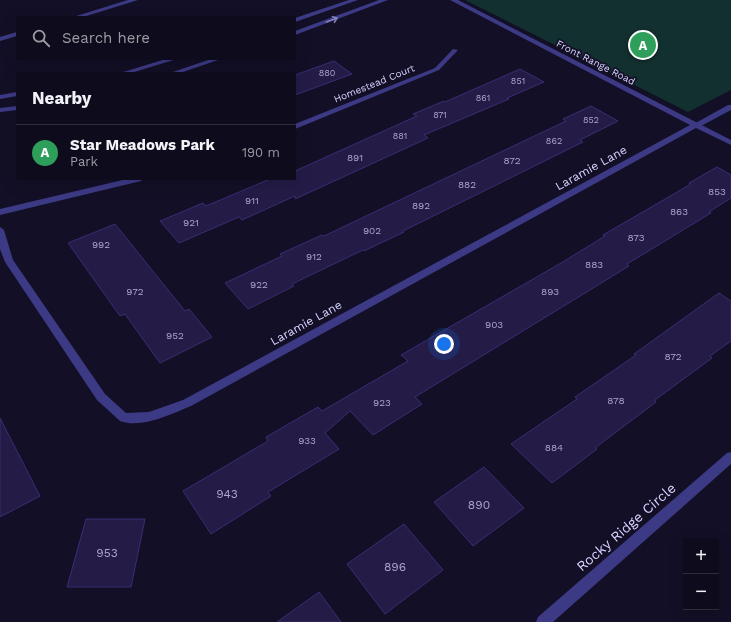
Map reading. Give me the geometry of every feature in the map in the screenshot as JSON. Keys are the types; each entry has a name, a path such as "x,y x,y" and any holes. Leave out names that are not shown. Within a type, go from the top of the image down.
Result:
{"street":[{"path":"79,16 135,0"},
{"path":"296,20 355,0"},
{"path":"296,33 385,0"},
{"name":"Front Range Road","path":"453,0 731,143"},
{"path":"0,39 16,34"},
{"name":"Homestead Court","path":"296,127 437,69 455,50"},
{"path":"127,72 170,60"},
{"path":"176,72 215,60"},
{"path":"0,97 16,94"},
{"name":"Laramie Lane","path":"0,230 8,260 101,397 124,418 149,417 187,403 731,107"},
{"path":"0,110 16,108"},
{"path":"0,212 134,180"},
{"name":"Rocky Ridge Circle","path":"543,622 731,457"}],"green space":[{"path":"465,0 731,0 731,90 688,112"}],"building":[{"path":"334,61 352,74 296,95 296,75"},
{"path":"520,69 544,82 507,98 509,99 424,135 428,138 295,199 295,196 242,220 239,217 179,243 160,221 203,203 206,206 268,180 296,180 296,171 417,116 413,114 444,101 445,102"},
{"path":"591,106 618,121 580,140 583,142 403,231 404,232 292,284 294,286 248,309 225,283 282,256 280,254 322,235 324,236 566,121 563,119"},
{"path":"717,167 731,175 731,198 709,212 711,213 627,264 629,266 415,397 422,404 373,435 350,411 325,433 339,449 268,492 271,496 211,534 183,491 268,441 266,437 318,407 322,411 408,361 401,355 561,263 605,236 603,235 691,184 689,183"},
{"path":"115,224 185,311 189,309 212,337 160,363 125,314 120,316 68,243"},
{"path":"719,293 731,301 731,341 710,356 712,358 655,400 656,402 552,483 511,444 577,399 575,397 636,355 634,354"},
{"path":"0,418 40,496 0,517"},
{"path":"484,467 524,508 473,546 434,502"},
{"path":"86,519 145,519 131,587 67,587"},
{"path":"404,524 443,570 385,614 347,564"},
{"path":"319,592 341,622 277,622"}],"place":[{"name":"Star Meadows Park","path":"643,45"}]}
